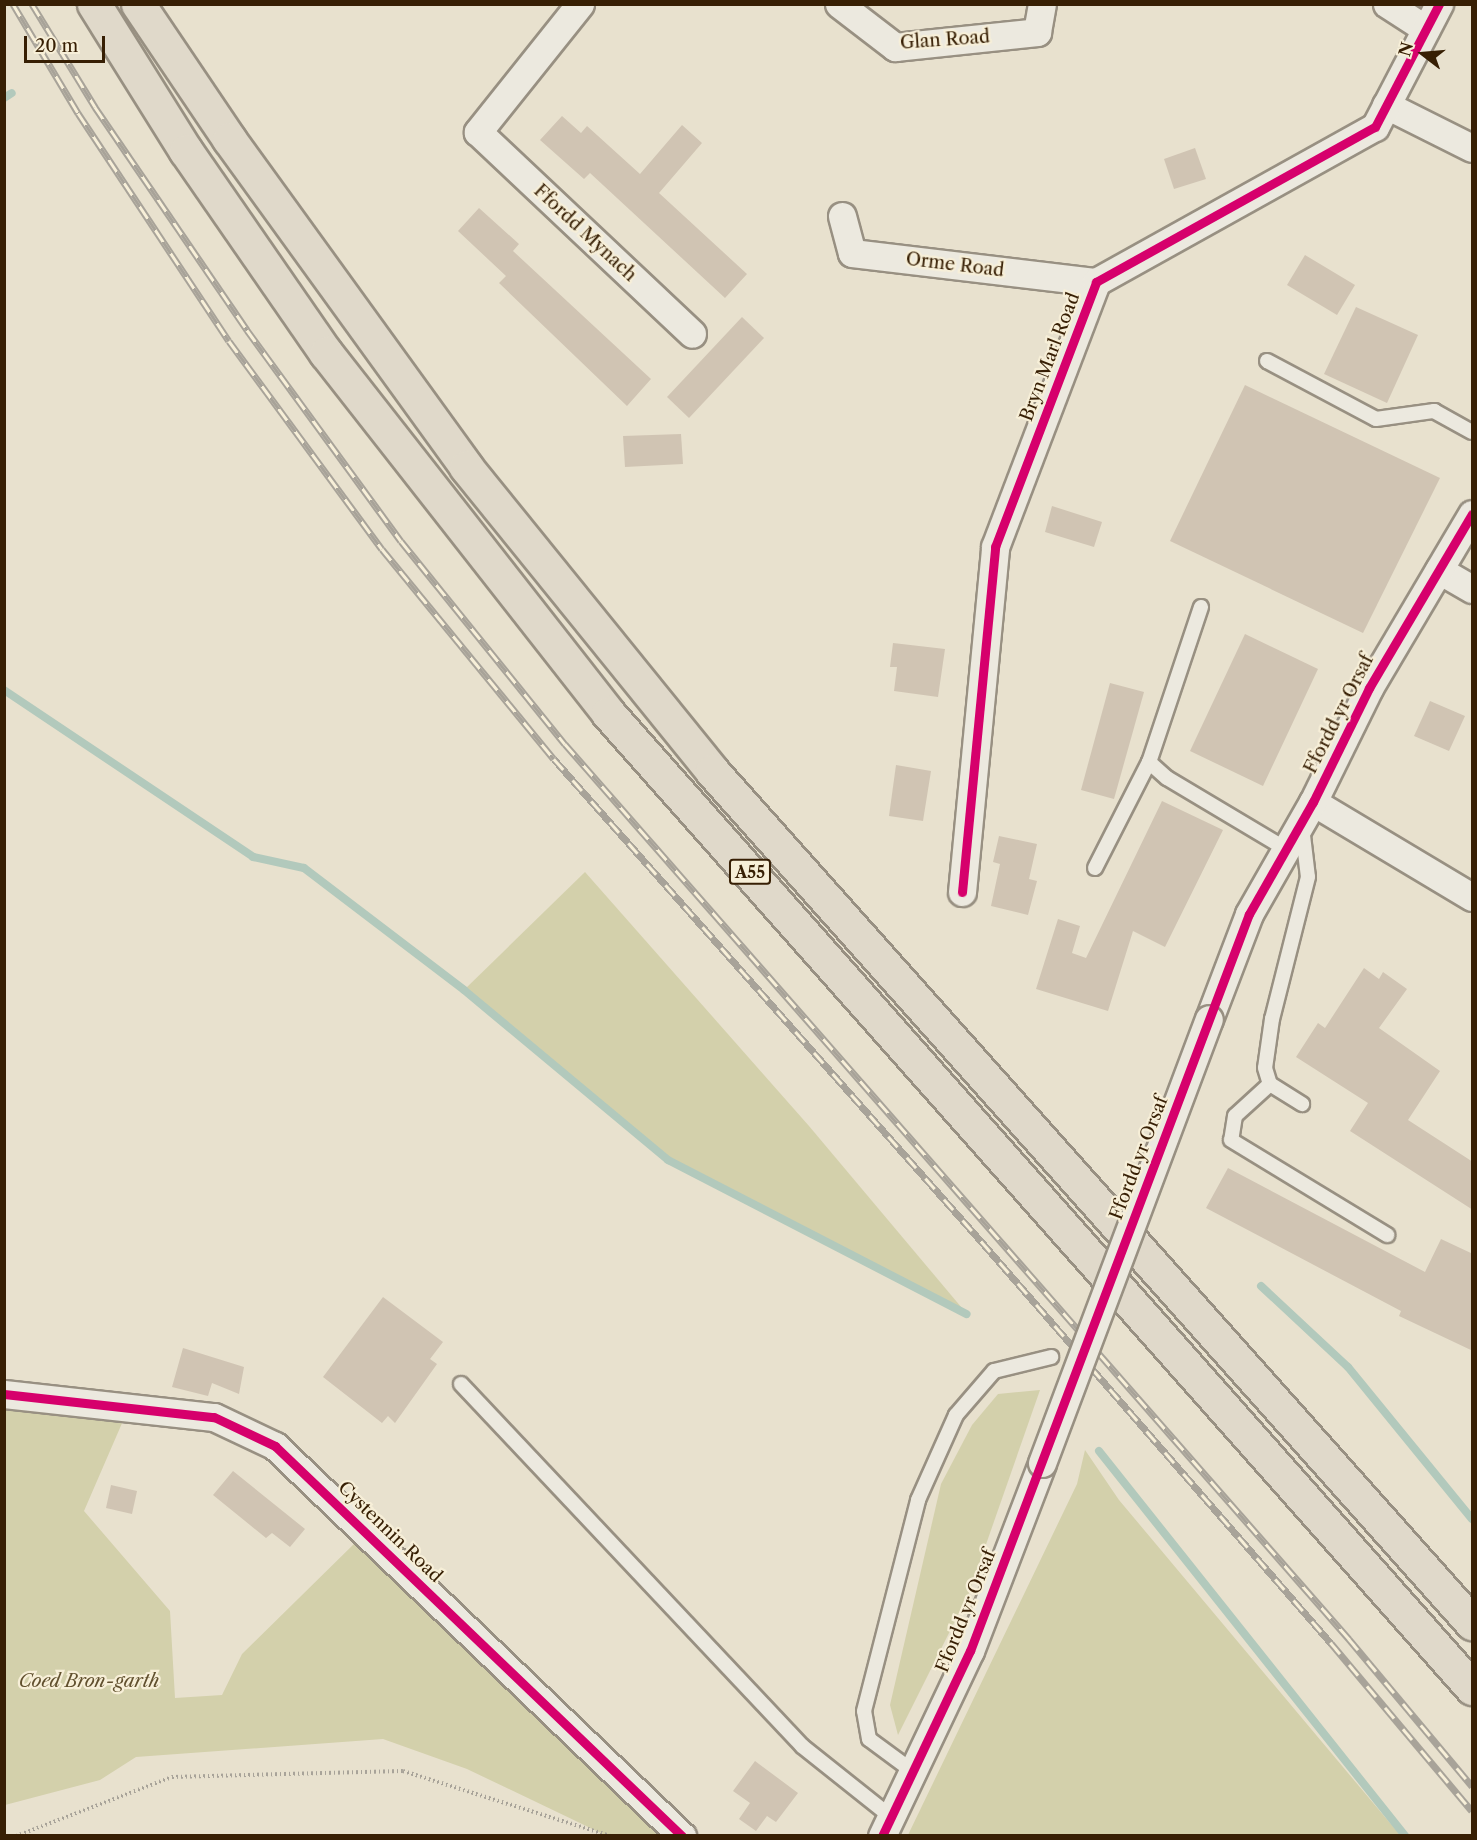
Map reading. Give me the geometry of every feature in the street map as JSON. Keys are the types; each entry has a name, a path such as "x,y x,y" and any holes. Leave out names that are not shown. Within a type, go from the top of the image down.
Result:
{"highway":[{"name":"A55","path":"94,4 186,151 326,353 608,713 1473,1688"},
{"name":"A55","path":"138,4 229,139 466,468 712,771 1473,1623"}],"street":[{"name":"Ffordd Mynach","path":"580,4 478,132 692,334"},
{"name":"Glan Road","path":"839,4 895,47 1037,33 1041,4"},
{"path":"1387,4 1426,29"},
{"name":"Bryn Marl Road","path":"962,892 995,547 1096,282 1374,127 1439,4"},
{"path":"1386,105 1473,148"},
{"name":"Orme Road","path":"842,216 852,253 1096,282"},
{"name":"Ffordd yr Orsaf","path":"886,1826 970,1650 1249,914 1307,812 1369,688 1473,514"},
{"path":"1439,570 1473,589"},
{"path":"1307,812 1473,897"},
{"name":"Cystennin Road","path":"4,1394 214,1417 275,1446 682,1836"}],"lane":[{"path":"1267,361 1376,419 1434,411 1473,432"},
{"path":"1095,868 1149,762 1201,607"},
{"path":"1149,762 1167,778 1286,849"},
{"path":"1302,1104 1270,1084 1265,1068 1272,1019 1308,878 1307,812"},
{"path":"1270,1084 1235,1116 1231,1140 1387,1235"},
{"path":"911,1770 869,1739 864,1711 918,1500 956,1415 994,1371 1051,1357"},
{"path":"461,1384 802,1746 886,1826"}],"path":[{"path":"16,1836 172,1777 403,1771 610,1836"}],"green space":[{"path":"585,872 809,1126 967,1314 668,1160 464,990"},
{"path":"1040,1390 969,1593 898,1735 890,1705 941,1484 972,1425 998,1394"},
{"name":"Coed Bron-garth","path":"5,1401 126,1414 84,1511 170,1611 175,1698 222,1695 242,1654 358,1540 666,1835 605,1835 467,1769 383,1739 136,1757 100,1780 5,1805"},
{"path":"1085,1450 1119,1500 1400,1835 908,1835 1077,1484"}],"building":[{"path":"562,116 581,133 587,126 640,174 682,125 702,143 659,193 747,274 725,298 590,173 584,179 540,140"},
{"path":"1195,148 1206,179 1174,189 1164,159"},
{"path":"479,208 519,244 513,251 651,379 627,406 499,283 506,276 458,231"},
{"path":"1305,255 1355,285 1337,315 1287,285"},
{"path":"1356,307 1418,335 1387,403 1324,374"},
{"path":"742,317 764,338 689,418 667,397"},
{"path":"1245,385 1440,478 1363,633 1170,541"},
{"path":"681,434 683,464 625,467 623,436"},
{"path":"1052,506 1102,522 1094,547 1045,532"},
{"path":"1245,634 1318,669 1263,786 1190,751"},
{"path":"893,643 945,649 938,697 894,691 897,667 890,667"},
{"path":"1110,683 1144,692 1114,799 1081,790"},
{"path":"1430,701 1465,716 1449,751 1414,736"},
{"path":"896,765 931,771 923,821 889,816"},
{"path":"1162,801 1223,830 1165,947 1133,931 1108,1011 1036,989 1058,919 1080,926 1072,953 1086,958"},
{"path":"999,836 1037,844 1029,879 1037,881 1028,915 991,906 1000,864 993,862"},
{"path":"1364,968 1379,979 1383,972 1407,989 1379,1028 1440,1071 1408,1120 1473,1162 1473,1210 1350,1131 1368,1103 1296,1057 1318,1023 1325,1028"},
{"path":"1228,1168 1425,1272 1441,1239 1473,1254 1473,1351 1399,1316 1401,1311 1206,1208"},
{"path":"383,1297 443,1342 430,1359 437,1364 395,1423 388,1416 382,1423 323,1377"},
{"path":"183,1348 244,1367 239,1394 212,1383 208,1396 172,1387"},
{"path":"233,1471 305,1529 290,1547 272,1533 266,1538 213,1495"},
{"path":"111,1485 137,1491 132,1514 106,1508"},
{"path":"755,1761 798,1793 776,1822 767,1816 756,1831 739,1819 750,1803 733,1791"}],"waterway":[{"path":"4,98 12,93"},
{"path":"4,690 253,857 304,868 464,990 668,1160 967,1314"},
{"path":"1261,1286 1348,1367 1472,1519"},
{"path":"1099,1451 1405,1836"}],"railway":[{"path":"13,4 78,113 229,341 382,549 554,759 981,1241 1331,1643 1472,1811"},
{"path":"32,4 95,107 247,330 401,541 565,744 1349,1639 1472,1786"}],"cycle path":[{"path":"962,892 995,547 1096,282 1375,127 1439,4"},
{"path":"882,1836 970,1651 1249,914 1313,802 1369,688 1472,514"},
{"path":"4,1394 214,1417 275,1446 682,1836"}]}
